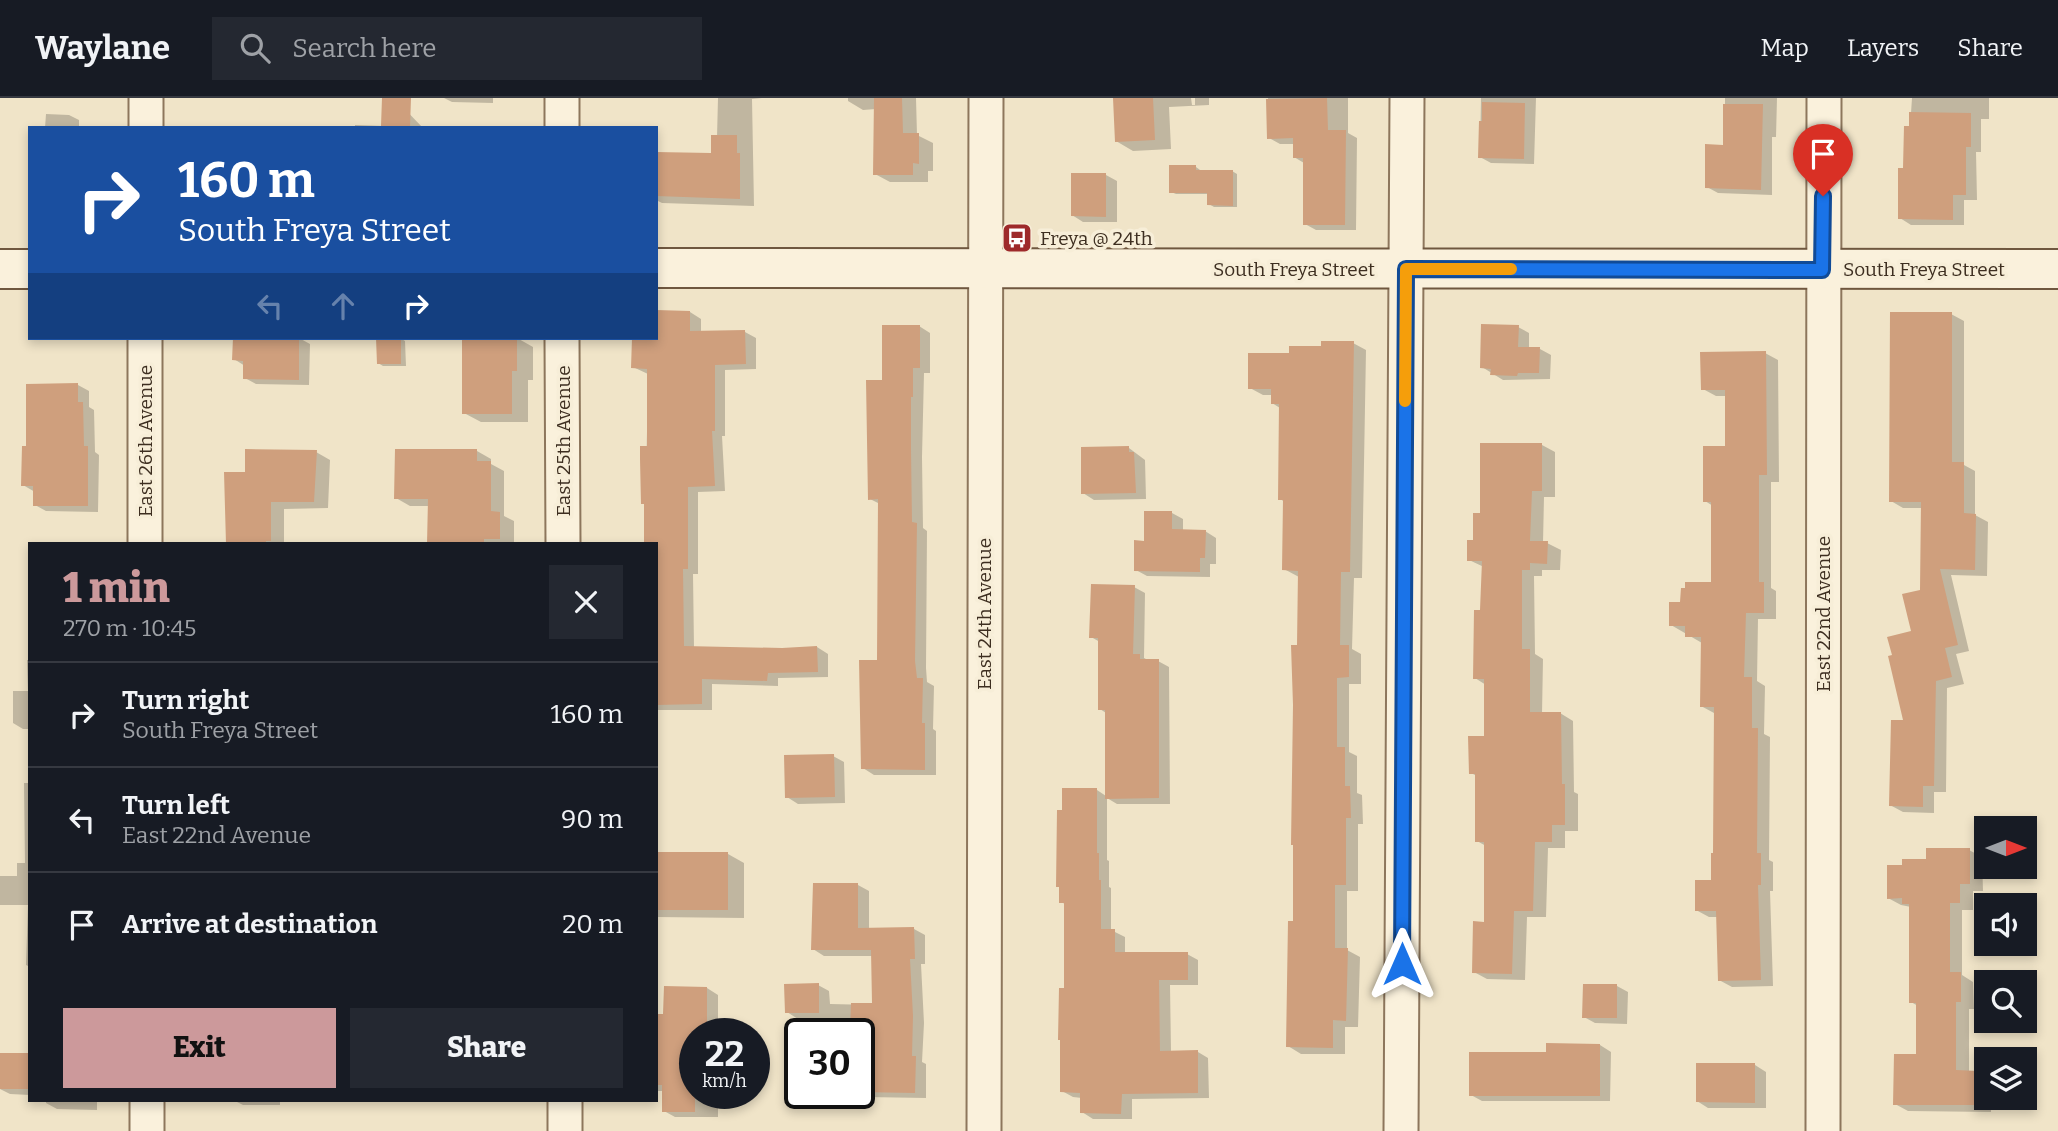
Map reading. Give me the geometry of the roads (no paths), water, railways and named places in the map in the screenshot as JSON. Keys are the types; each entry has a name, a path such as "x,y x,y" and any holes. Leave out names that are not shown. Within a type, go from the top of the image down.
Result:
{"main road":[{"name":"South Freya Street","path":"658,268 2058,269"},
{"path":"0,269 28,269"}],"street":[{"path":"146,98 146,126"},
{"path":"562,98 562,126"},
{"name":"East 24th Avenue","path":"984,1131 986,98"},
{"path":"1401,1131 1407,98"},
{"name":"East 22nd Avenue","path":"1823,1131 1824,98"},
{"name":"East 26th Avenue","path":"145,340 145,542"},
{"name":"East 25th Avenue","path":"562,340 563,542"},
{"path":"147,1102 147,1131"},
{"path":"565,1102 565,1131"}],"place":[{"name":"Freya @ 24th","path":"1017,238"}]}
